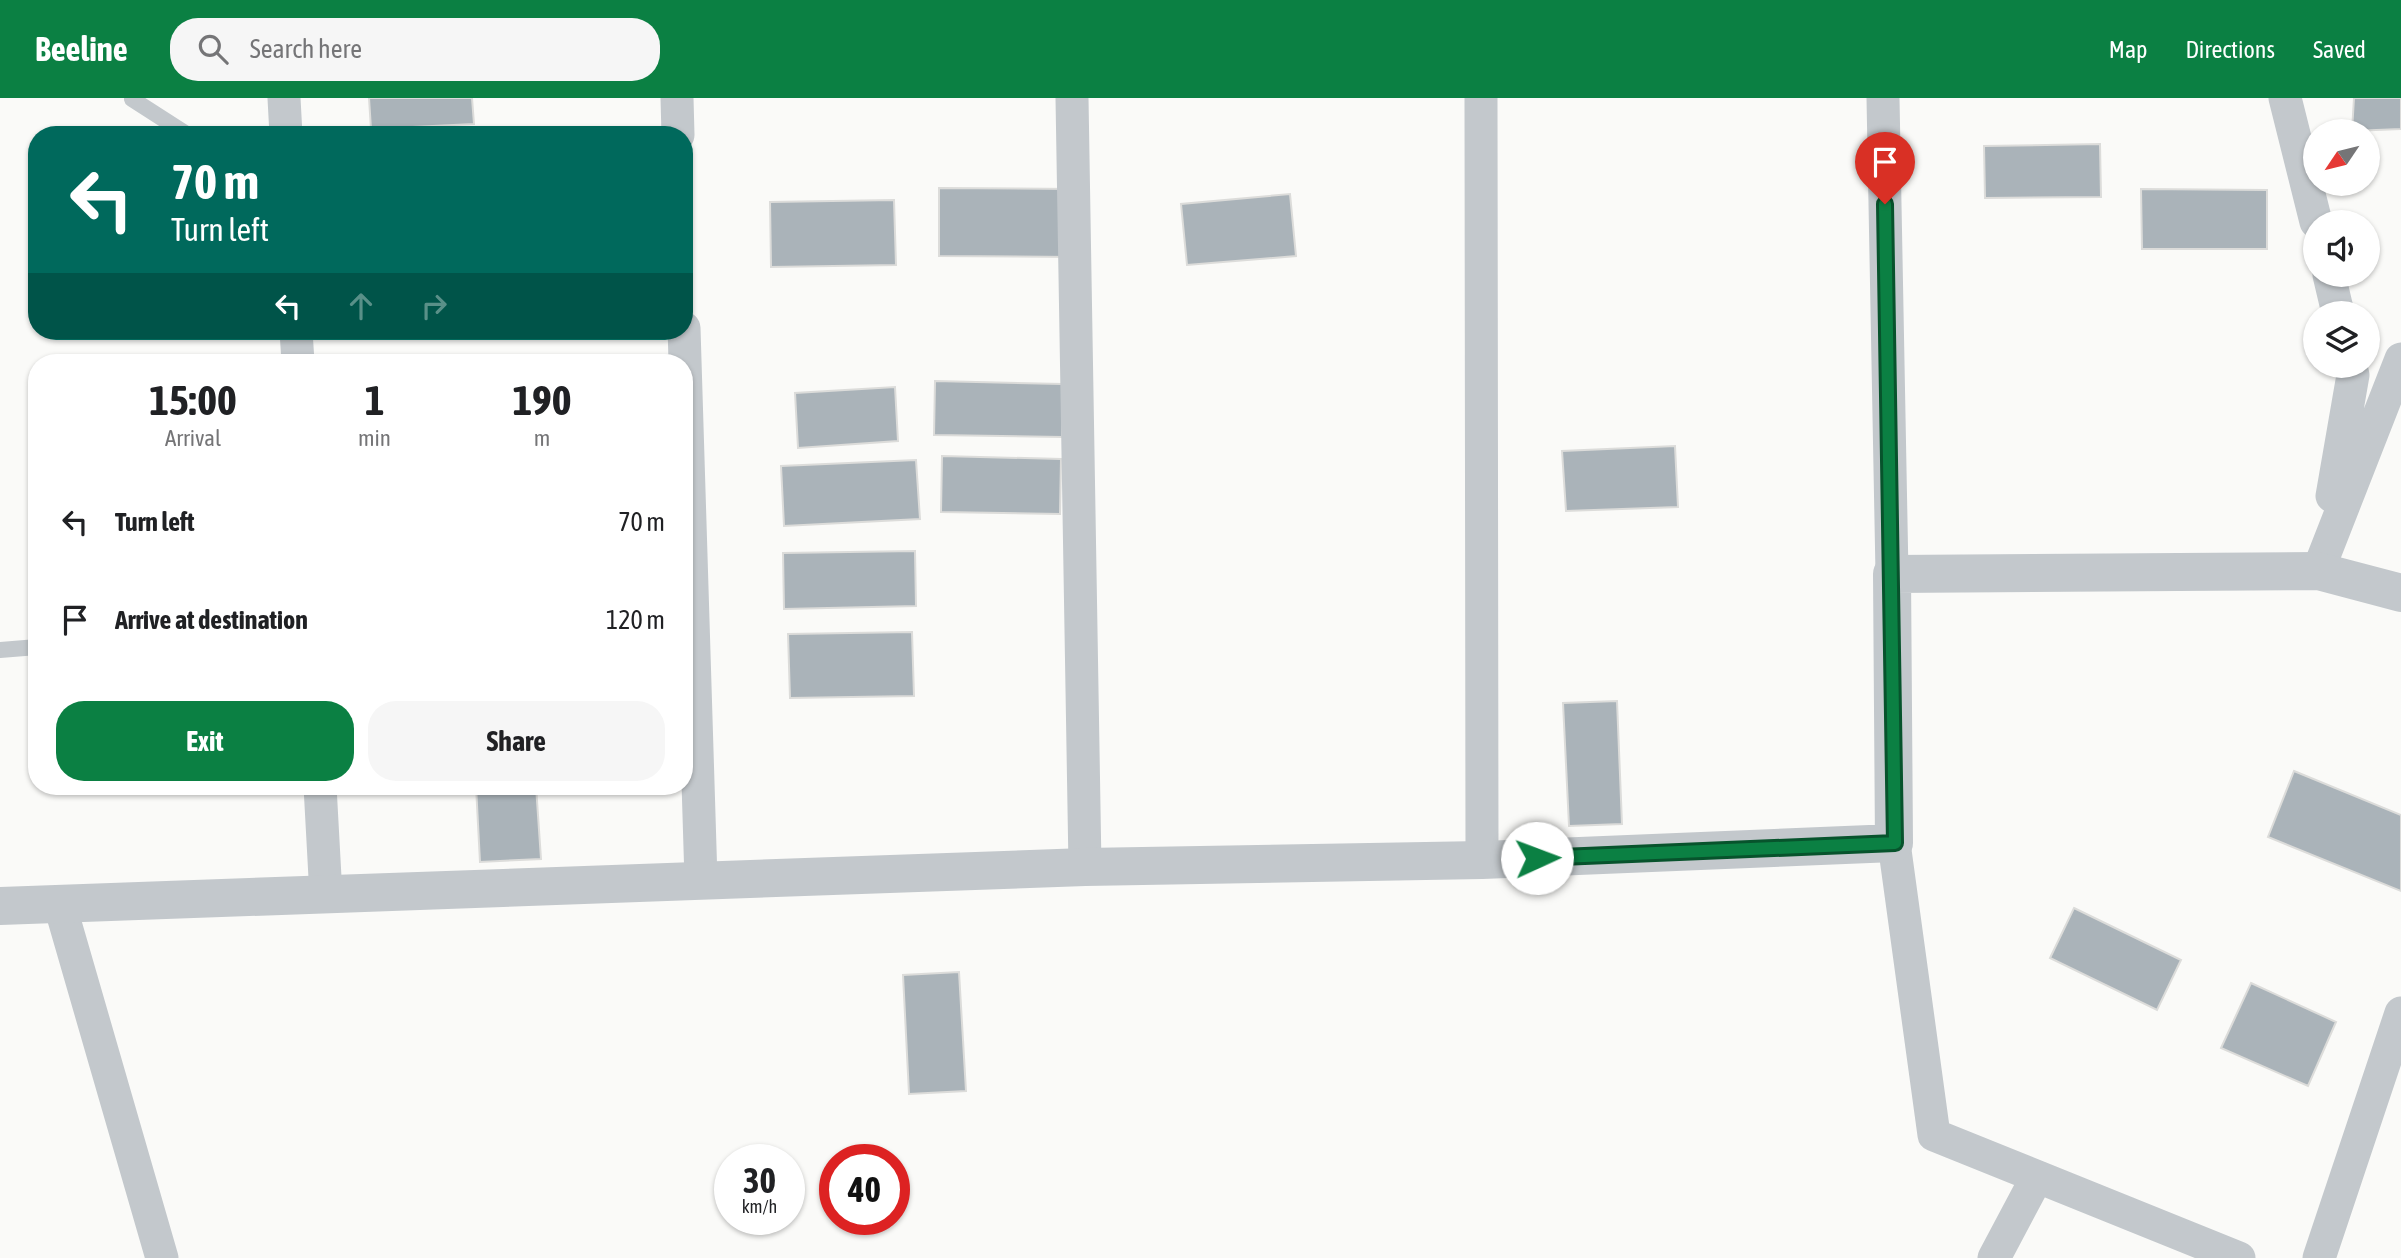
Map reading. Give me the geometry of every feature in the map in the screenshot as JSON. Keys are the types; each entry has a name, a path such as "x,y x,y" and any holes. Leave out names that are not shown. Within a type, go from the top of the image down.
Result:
{"street":[{"path":"284,98 286,126"},
{"path":"677,98 678,126"},
{"path":"1072,98 1085,867"},
{"path":"1481,98 1482,860"},
{"path":"1883,98 1895,843 1934,1135 2239,1258"},
{"path":"2286,98 2313,210"},
{"path":"2318,571 2401,359"},
{"path":"2318,571 2352,378"},
{"path":"1892,574 2318,571 2401,593"},
{"path":"693,620 701,880"},
{"path":"320,795 326,896"},
{"path":"0,906 1085,867 1482,860 1895,843"},
{"path":"59,902 162,1258"},
{"path":"2319,1258 2401,1013"},
{"path":"1994,1258 2038,1177"}],"lane":[{"path":"132,99 174,126"},
{"path":"0,650 28,648"}],"building":[{"path":"369,98 472,98 474,124 371,126"},
{"path":"2354,98 2401,98 2401,129 2380,130 2380,119 2353,119"},
{"path":"2100,144 2101,197 1985,198 1984,146"},
{"path":"939,188 1073,189 1073,257 939,256"},
{"path":"2141,189 2267,190 2267,249 2142,249"},
{"path":"1290,194 1296,256 1187,265 1181,204"},
{"path":"894,200 896,265 771,267 770,202"},
{"path":"935,381 1062,384 1062,437 934,435"},
{"path":"895,387 898,441 798,448 795,393"},
{"path":"1675,446 1678,507 1566,511 1562,451"},
{"path":"942,456 1061,459 1060,514 941,512"},
{"path":"916,460 920,519 784,526 781,466"},
{"path":"915,551 916,606 784,609 783,553"},
{"path":"912,632 914,696 790,698 788,634"},
{"path":"1617,701 1622,824 1569,826 1563,703"},
{"path":"2294,771 2401,815 2401,891 2268,837"},
{"path":"476,795 537,795 541,859 480,862"},
{"path":"2074,908 2181,960 2157,1010 2050,958"},
{"path":"959,972 966,1091 909,1094 903,975"},
{"path":"2251,983 2336,1022 2308,1086 2221,1048"}],"route":[{"path":"1537,858 1895,843 1885,204"}]}
